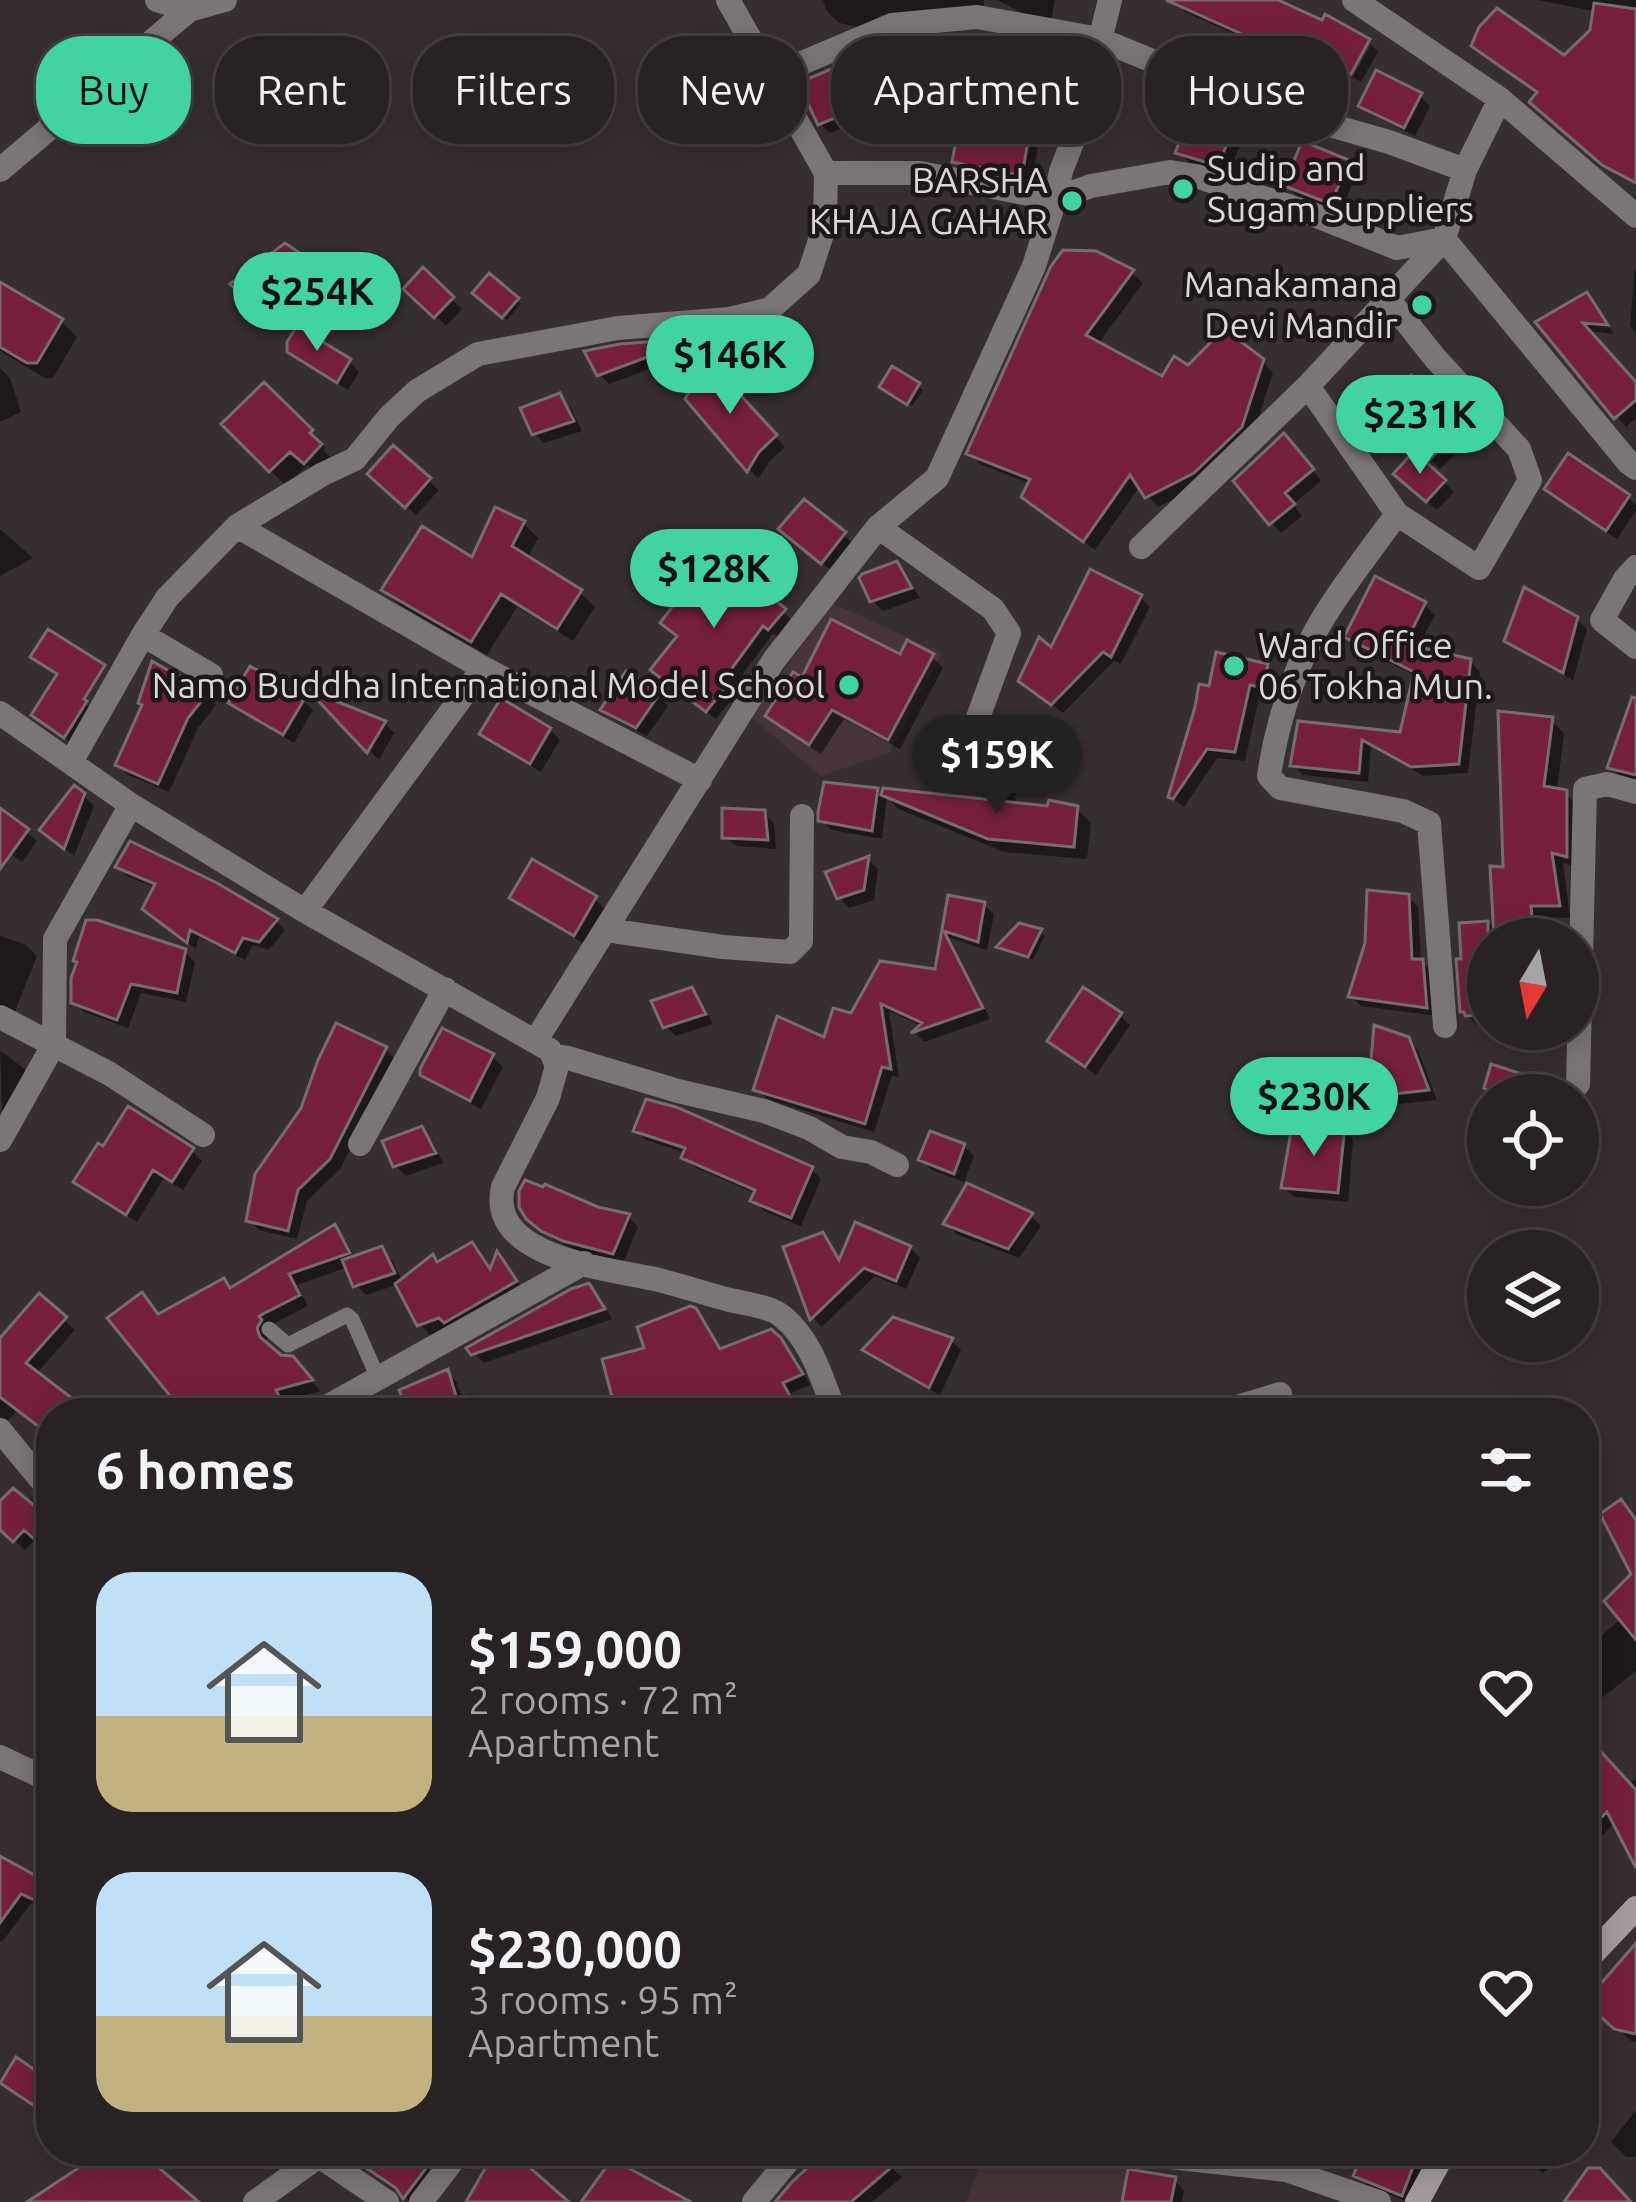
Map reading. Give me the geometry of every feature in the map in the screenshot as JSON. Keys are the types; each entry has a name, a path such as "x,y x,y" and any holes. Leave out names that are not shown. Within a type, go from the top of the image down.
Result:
{"main road":[{"path":"1599,1947 1636,1908"},
{"path":"1418,2202 1437,2166"}],"street":[{"path":"157,0 189,10"},
{"path":"0,170 189,10 225,0"},
{"path":"728,0 748,36"},
{"path":"1100,36 1109,0"},
{"path":"1354,0 1500,98 1636,216"},
{"path":"866,36 892,25 977,16 1083,36"},
{"path":"1121,48 1259,105 1389,142 1465,170"},
{"path":"1141,547 1308,386 1444,239 1465,170 1500,98"},
{"path":"71,762 167,598 237,526 355,459 417,391 478,354 618,328 730,319 770,309 809,274 825,225 826,173 807,139"},
{"path":"544,1048 605,929 774,660 878,527 937,478 1034,266 1071,144"},
{"path":"826,173 920,173 1055,199 1091,186 1170,172 1312,214 1397,248 1444,239"},
{"path":"1444,239 1636,468"},
{"path":"1308,386 1397,514 1479,568 1530,480 1519,449 1388,298"},
{"path":"1397,514 1324,616 1300,662 1269,776 1280,788 1403,812 1429,823 1444,1026"},
{"path":"237,526 484,668 700,780"},
{"path":"878,527 993,609 1009,633 976,723"},
{"path":"1636,567 1624,579 1602,620 1636,647"},
{"path":"143,634 211,675"},
{"path":"305,911 484,668"},
{"path":"0,713 131,805 544,1048 678,1091 764,1111 842,1147 871,1152 897,1165"},
{"path":"1578,1074 1585,789 1607,784 1636,792"},
{"path":"0,1140 54,1043 55,939 131,805"},
{"path":"605,929 790,952 801,941 802,817"},
{"path":"360,1144 445,989"},
{"path":"0,1017 110,1074 202,1136"},
{"path":"544,1048 556,1073 500,1202 512,1230 552,1255 781,1314 813,1353 830,1398"},
{"path":"343,1398 584,1264"},
{"path":"1267,1398 1280,1394"},
{"path":"0,1430 36,1474"},
{"path":"0,1757 36,1773"},
{"path":"255,2202 306,2166"},
{"path":"335,2166 387,2202"},
{"path":"421,2202 449,2166"},
{"path":"754,2202 784,2166"},
{"path":"1250,2166 1286,2170 1379,2202"}],"lane":[{"path":"269,1329 288,1345 347,1315 378,1378"}],"shaded area":[{"name":"Namo Buddha International Model School","path":"832,603 942,653 889,753 821,776 751,717"},
{"path":"979,2166 1109,2166 1176,2177 1171,2202 966,2202"}],"building":[{"path":"1166,0 1278,0 1322,20 1325,14 1370,39 1351,74 1348,36 1246,36"},
{"path":"1594,3 1636,9 1636,183 1602,165 1529,102 1537,92 1471,46 1479,27 1497,8 1564,55 1590,30"},
{"path":"831,69 831,120 818,125 807,102 807,79"},
{"path":"1376,70 1422,93 1404,128 1358,106"},
{"path":"955,144 1028,144 1022,176 952,162"},
{"path":"1179,144 1227,144 1218,166 1175,153"},
{"path":"1301,144 1349,160 1331,204 1284,186"},
{"path":"285,243 329,273 336,312 264,316 230,284"},
{"path":"1063,250 1096,251 1134,270 1086,335 1162,376 1174,356 1188,365 1224,329 1264,359 1242,427 1194,473 1145,498 1130,475 1083,542 1021,497 1030,479 966,454 1051,266"},
{"path":"423,267 454,297 434,318 403,289"},
{"path":"489,273 519,298 502,318 472,293"},
{"path":"0,282 63,319 37,363 27,363 0,347"},
{"path":"1587,292 1608,325 1583,323 1636,382 1636,400 1614,419 1535,322"},
{"path":"297,326 351,359 337,383 287,352"},
{"path":"672,340 674,347 597,376 584,351 620,344"},
{"path":"714,366 777,435 747,472 685,399 696,380"},
{"path":"892,366 920,383 907,405 879,387"},
{"path":"1411,375 1435,398 1427,406 1456,434 1428,461 1377,410"},
{"path":"264,382 322,444 304,464 290,452 269,472 221,424"},
{"path":"560,393 574,421 532,435 520,408"},
{"path":"1284,433 1314,469 1285,493 1295,504 1269,525 1233,481"},
{"path":"393,445 431,478 405,508 367,474"},
{"path":"1414,451 1446,480 1426,502 1393,474"},
{"path":"1568,453 1630,495 1606,531 1544,489"},
{"path":"804,499 846,532 821,564 778,529"},
{"path":"495,507 525,521 512,546 582,590 557,629 501,594 471,642 381,590 422,526 472,557"},
{"path":"723,552 753,574 749,579 786,609 768,630 763,626 706,712 650,670 677,636 660,623 687,587 693,591"},
{"path":"897,561 912,588 870,602 859,578"},
{"path":"1090,569 1142,595 1111,657 1103,652 1051,705 1018,681 1039,637 1051,647"},
{"path":"1375,576 1426,602 1405,644 1471,659 1459,764 1411,767 1362,740 1359,773 1290,766 1298,721 1400,732 1414,672 1344,637"},
{"path":"1524,587 1578,617 1563,673 1504,641"},
{"path":"831,619 900,654 907,640 934,654 888,740 832,710 809,745 765,716 793,672 802,677"},
{"path":"48,629 105,665 64,738 31,715 57,674 30,657"},
{"path":"1216,652 1268,664 1263,688 1250,685 1235,752 1207,749 1173,799 1168,797 1199,684 1209,686"},
{"path":"152,661 208,693 188,718 158,784 115,765 142,705 138,703"},
{"path":"250,666 305,698 283,735 228,703"},
{"path":"626,671 660,693 636,728 600,710"},
{"path":"308,690 386,721 367,753"},
{"path":"1632,697 1636,698 1636,775 1607,768"},
{"path":"501,698 551,728 530,764 479,734"},
{"path":"1498,711 1553,717 1544,786 1567,790 1567,857 1552,853 1560,906 1531,906 1532,918 1493,918 1490,866 1503,867"},
{"path":"1002,752 1000,797 920,756"},
{"path":"824,782 878,788 872,831 818,821"},
{"path":"74,785 85,793 64,849 39,830"},
{"path":"883,788 1078,806 1074,847 988,839 881,795"},
{"path":"0,808 29,829 0,869"},
{"path":"722,808 765,810 768,840 722,838"},
{"path":"130,841 278,919 259,942 243,938 235,953 190,930 187,943 142,909 155,884 115,867"},
{"path":"869,856 864,890 837,899 825,872"},
{"path":"532,859 597,896 574,936 509,898"},
{"path":"1367,890 1409,894 1412,959 1423,959 1427,1008 1348,997 1365,943"},
{"path":"948,895 985,902 978,942 944,931 983,1008 911,1033 922,1023 881,1004 891,1069 882,1067 865,1124 753,1090 777,1016 824,1037 833,1008 851,1013 880,961 935,969"},
{"path":"86,920 186,949 177,993 131,984 117,1020 71,1003 71,978 77,962 73,961"},
{"path":"1467,922 1467,1016 1460,1012 1459,923"},
{"path":"1019,923 1042,929 1028,957 996,947"},
{"path":"692,987 706,1014 663,1028 651,1001"},
{"path":"1083,987 1122,1013 1085,1067 1047,1041"},
{"path":"336,1023 387,1047 330,1159 298,1190 288,1231 246,1221 255,1174 301,1108"},
{"path":"1374,1025 1409,1037 1429,1090 1368,1097"},
{"path":"442,1028 494,1054 470,1101 420,1075"},
{"path":"1491,1064 1522,1074 1488,1074"},
{"path":"646,1099 676,1107 813,1167 791,1218 750,1201 755,1190 681,1158 685,1148 633,1131"},
{"path":"128,1106 194,1148 172,1182 153,1170 126,1215 73,1182"},
{"path":"422,1126 436,1153 393,1167 382,1141"},
{"path":"1292,1126 1345,1126 1338,1193 1281,1188"},
{"path":"930,1131 965,1144 954,1174 918,1160"},
{"path":"525,1180 630,1214 613,1254 563,1241 526,1219 519,1207"},
{"path":"967,1183 1033,1213 1008,1249 943,1224"},
{"path":"855,1222 911,1246 896,1281 864,1268 810,1320 783,1247 823,1232 839,1260"},
{"path":"335,1224 350,1253 289,1274 300,1295 259,1316 260,1337 281,1355 293,1356 313,1380 276,1390 280,1398 172,1398 107,1318 142,1292 158,1314 224,1278 230,1288"},
{"path":"472,1242 490,1269 497,1251 517,1281 444,1323 439,1318 417,1326 395,1284 433,1254 437,1262"},
{"path":"382,1246 395,1273 353,1287 342,1260"},
{"path":"589,1283 605,1309 471,1355 466,1348 571,1289"},
{"path":"39,1293 67,1317 26,1363 72,1398 36,1398 36,1425 0,1397 0,1338"},
{"path":"690,1306 696,1308 720,1349 771,1329 803,1374 783,1383 791,1398 612,1398 602,1359 644,1348 637,1327"},
{"path":"893,1317 953,1338 929,1388 862,1350"},
{"path":"448,1369 457,1398 402,1398 399,1390"},
{"path":"13,1488 36,1507 36,1541 24,1530 13,1542 0,1530 0,1501"},
{"path":"1621,1499 1636,1520 1636,1640 1604,1601 1631,1574 1600,1514"},
{"path":"1599,1749 1636,1790 1636,1868 1607,1812 1599,1820"},
{"path":"0,1856 36,1876 36,1901 21,1894 0,1923"},
{"path":"1636,1943 1636,2034 1614,2029 1599,2015 1599,1986"},
{"path":"16,2057 36,2071 36,2107 0,2083"},
{"path":"81,2166 157,2166 199,2202 27,2202"},
{"path":"363,2166 428,2166 403,2199 396,2188"},
{"path":"486,2166 528,2166 569,2202 466,2202"},
{"path":"607,2166 625,2166 691,2202 581,2202"},
{"path":"810,2166 893,2166 851,2202 775,2202"},
{"path":"1357,2166 1413,2166 1402,2196 1353,2176"},
{"path":"1588,2168 1600,2168 1631,2202 1564,2202"},
{"path":"1128,2169 1176,2177 1171,2202 1122,2202"}],"place":[{"name":"Sudip and Sugam Suppliers","path":"1183,189"},
{"name":"BARSHA KHAJA GAHAR","path":"1072,201"},
{"name":"Manakamana Devi Mandir","path":"1422,305"},
{"name":"Ward Office 06 Tokha Mun.","path":"1234,666"},
{"name":"Namo Buddha International Model School","path":"849,685"}]}
